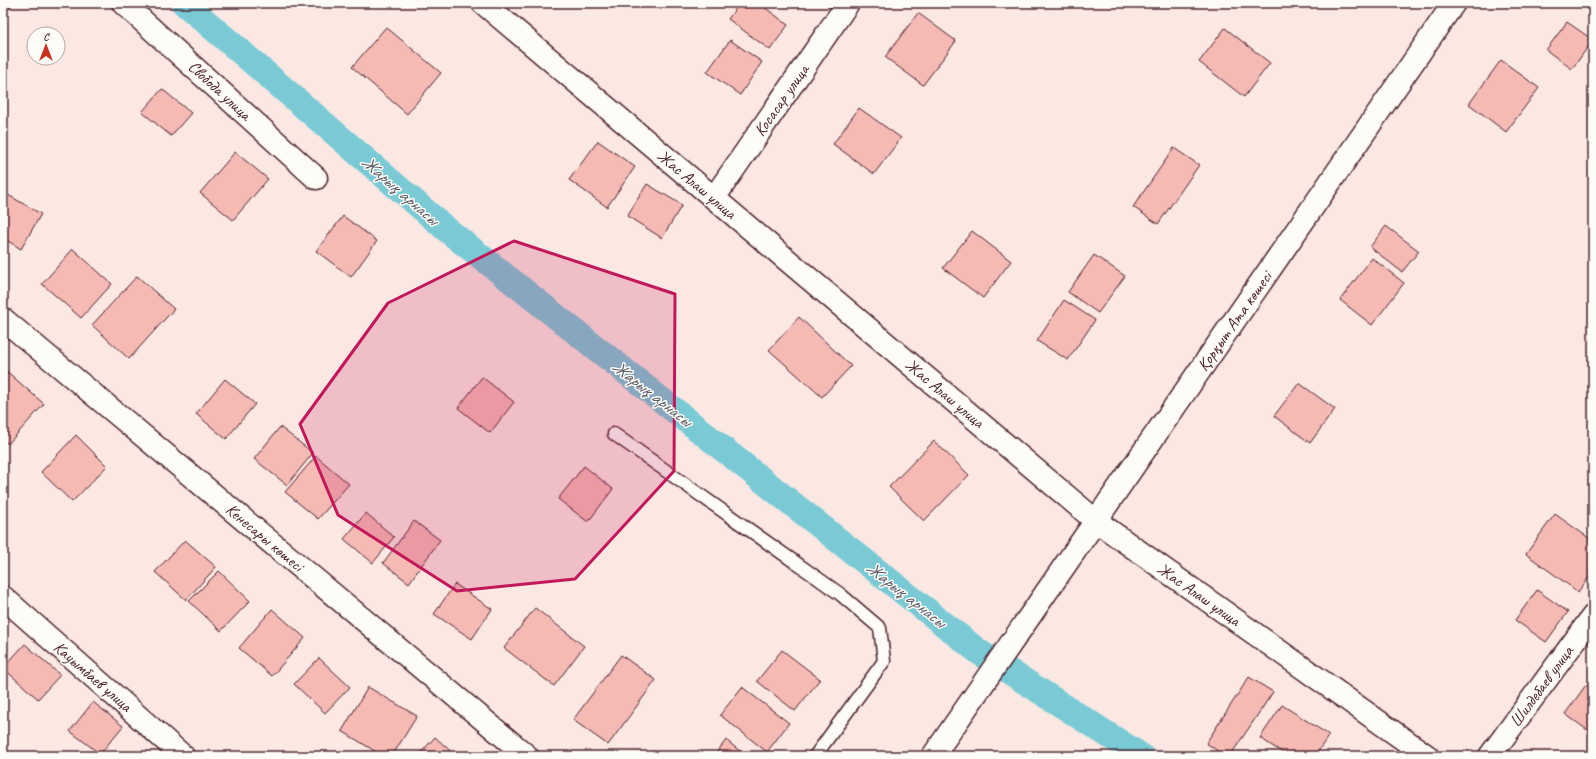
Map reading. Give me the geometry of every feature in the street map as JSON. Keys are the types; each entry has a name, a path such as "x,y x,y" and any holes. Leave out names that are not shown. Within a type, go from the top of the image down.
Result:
{"street":[{"name":"Свобода улица","path":"123,3 316,178"},
{"name":"Жас Алаш улица","path":"483,3 1096,521 1427,756"},
{"name":"Косасар улица","path":"714,198 848,3"},
{"name":"Қорқыт Ата көшесі","path":"933,756 1454,3"},
{"name":"Кенесары көшесі","path":"3,318 527,756"},
{"name":"Кауымбаев улица","path":"3,597 183,756"},
{"name":"Шилдебаев улица","path":"1490,756 1593,616"}],"lane":[{"path":"614,434 840,594 880,628 884,661 815,756"}],"highlighted area":[{"path":"514,241 675,294 674,471 575,579 457,591 338,515 300,424 388,303"}],"building":[{"path":"3,3 14,3 7,11 3,7"},
{"path":"740,3 759,3 788,25 770,50 728,19"},
{"path":"918,13 956,41 923,85 885,57"},
{"path":"1567,22 1593,40 1572,69 1546,50"},
{"path":"386,27 441,73 407,114 352,67"},
{"path":"1225,28 1270,63 1244,97 1199,62"},
{"path":"730,40 762,62 740,95 707,72"},
{"path":"1501,60 1539,88 1506,132 1469,104"},
{"path":"162,89 191,113 171,136 142,112"},
{"path":"859,108 901,138 874,174 833,144"},
{"path":"598,141 635,167 607,207 569,180"},
{"path":"1174,148 1199,165 1158,224 1133,207"},
{"path":"235,152 268,179 233,220 200,193"},
{"path":"647,184 682,205 662,238 627,216"},
{"path":"3,192 41,214 21,249 3,238"},
{"path":"343,216 377,241 351,277 316,251"},
{"path":"1386,226 1419,251 1402,272 1370,247"},
{"path":"972,231 1011,261 983,298 943,268"},
{"path":"73,249 112,284 81,318 42,284"},
{"path":"1094,255 1125,276 1098,313 1068,292"},
{"path":"1372,258 1404,283 1372,325 1340,300"},
{"path":"137,276 174,309 129,359 92,325"},
{"path":"1064,300 1095,320 1068,360 1037,341"},
{"path":"799,317 851,366 822,397 769,350"},
{"path":"3,368 44,404 8,444 3,439"},
{"path":"482,377 514,402 490,433 458,408"},
{"path":"225,379 255,404 226,439 196,414"},
{"path":"1299,383 1335,409 1310,443 1274,416"},
{"path":"280,427 313,453 287,485 254,459"},
{"path":"76,435 107,466 72,502 41,472"},
{"path":"934,441 969,475 924,521 889,487"},
{"path":"316,456 349,484 318,519 285,492"},
{"path":"584,466 613,489 588,522 558,499"},
{"path":"366,513 394,537 373,563 344,539"},
{"path":"1555,514 1593,541 1593,572 1578,592 1526,554"},
{"path":"414,521 440,540 409,583 383,563"},
{"path":"185,540 216,567 186,600 155,572"},
{"path":"219,571 250,601 221,631 189,601"},
{"path":"455,584 492,609 472,639 434,614"},
{"path":"1537,590 1568,612 1546,642 1515,620"},
{"path":"535,608 584,646 554,686 504,648"},
{"path":"272,609 305,638 272,676 239,648"},
{"path":"25,644 60,675 38,699 3,668"},
{"path":"782,650 820,679 795,711 757,681"},
{"path":"621,655 656,680 608,745 573,720"},
{"path":"319,658 350,687 325,713 294,684"},
{"path":"1249,677 1273,692 1230,756 1225,756 1206,743"},
{"path":"1586,685 1593,690 1593,734 1565,714"},
{"path":"368,687 417,716 392,756 383,756 342,731"},
{"path":"742,687 789,723 767,752 720,715"},
{"path":"93,702 123,726 100,754 70,731"},
{"path":"1282,705 1329,735 1315,756 1288,756 1260,738"},
{"path":"435,737 456,756 418,756"},
{"path":"726,740 746,756 714,756"}],"waterway":[{"name":"Жарық арнасы","path":"184,3 446,229 979,652 1141,756"}]}
